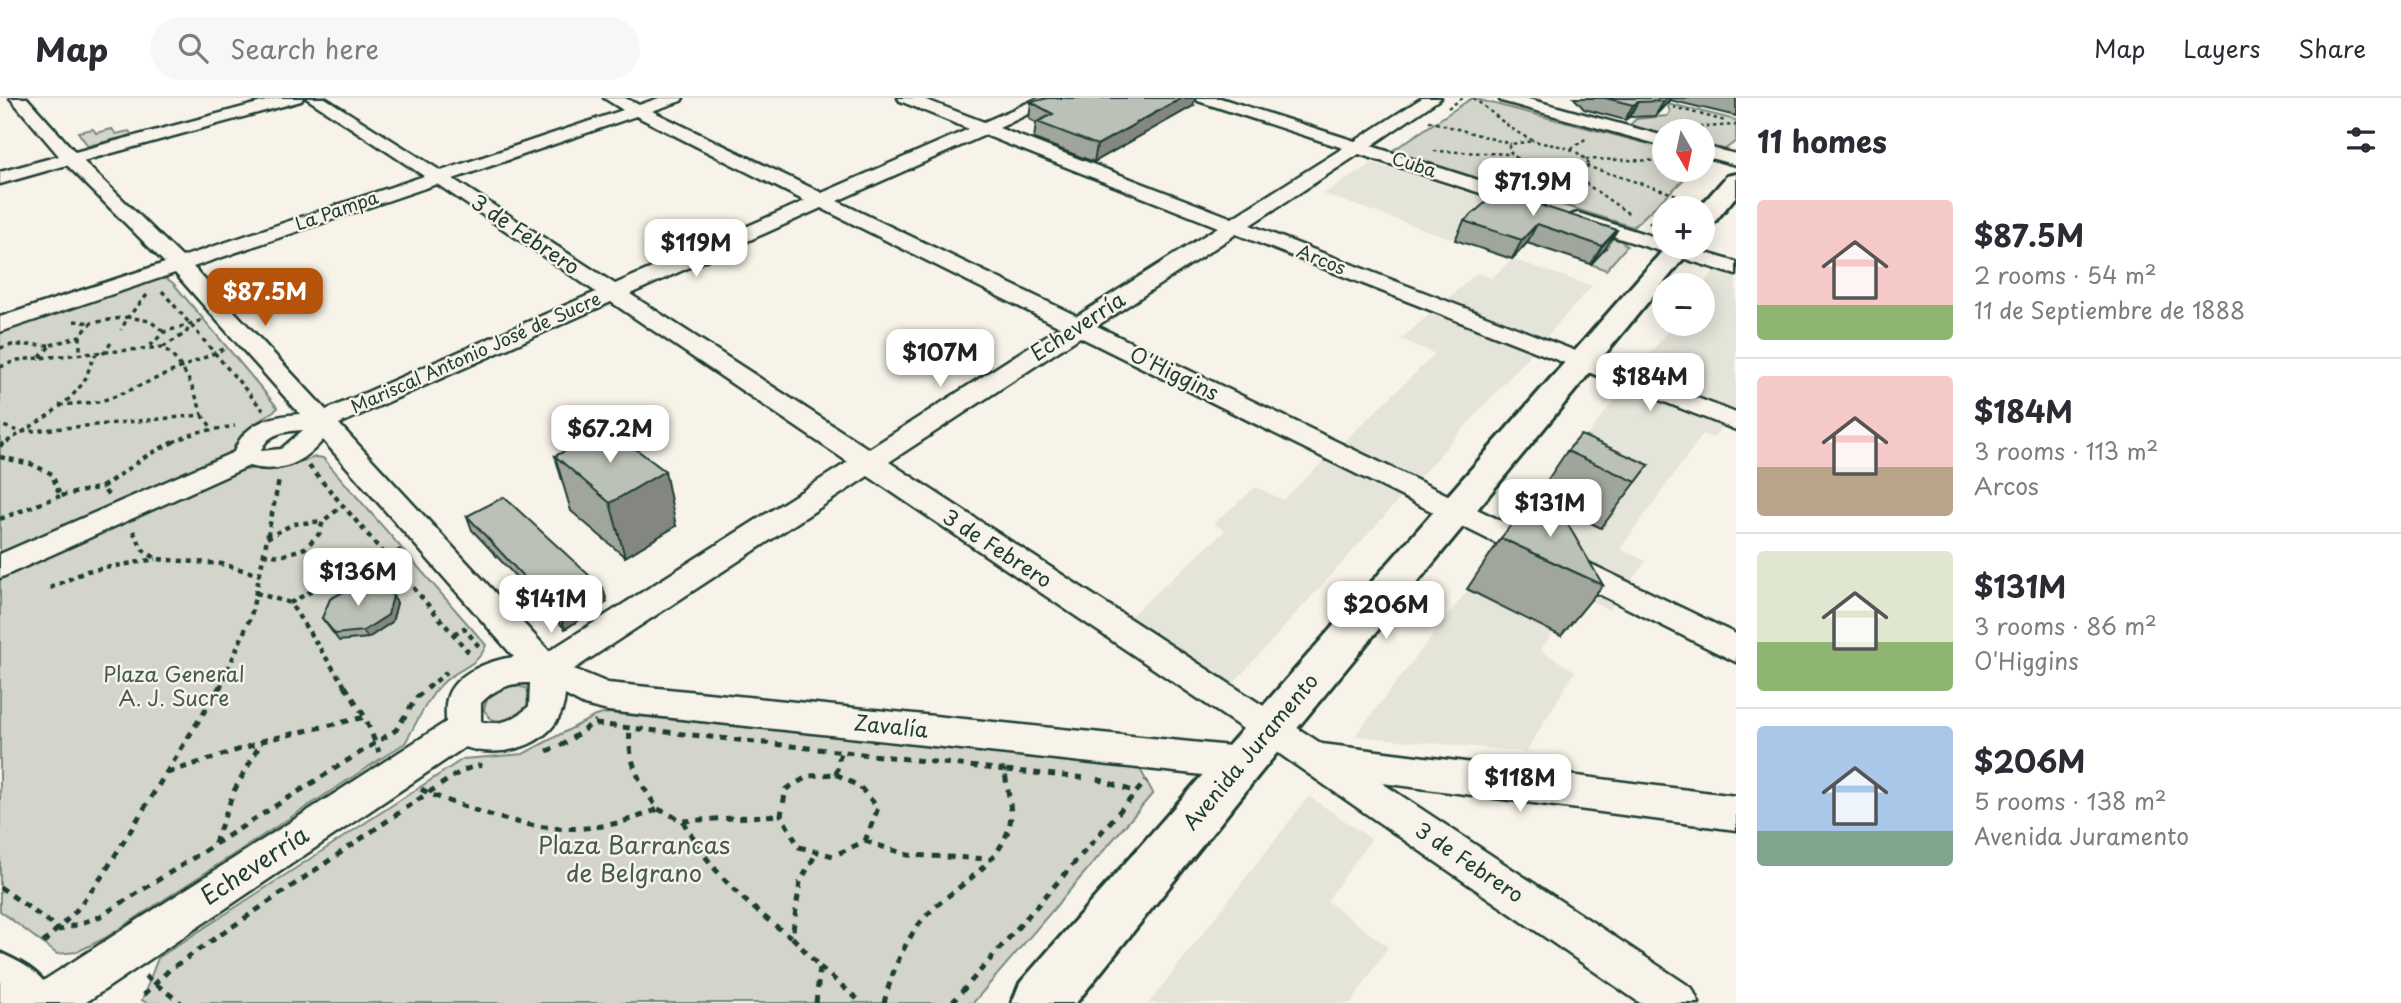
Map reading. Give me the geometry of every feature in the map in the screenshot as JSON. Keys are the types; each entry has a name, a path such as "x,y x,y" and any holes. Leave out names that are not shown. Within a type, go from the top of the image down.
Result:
{"main road":[{"path":"1715,206 1736,181"},
{"name":"Avenida Juramento","path":"1040,1003 1581,362 1662,259"},
{"path":"0,981 28,1003"}],"street":[{"path":"18,98 71,159 178,265 547,670 546,705 535,722 515,733 496,738 482,738 463,729 464,698 486,678 501,671 547,670"},
{"path":"0,178 295,98"},
{"name":"3 de Febrero","path":"314,98 438,177 867,463 1255,746 1311,758 1677,1003"},
{"name":"O'Higgins","path":"612,98 1736,649"},
{"name":"La Pampa","path":"0,325 152,280 178,265 675,98"},
{"name":"Arcos","path":"906,98 1736,422"},
{"name":"Mariscal Antonio José de Sucre","path":"0,567 246,457 271,461 295,453 305,446 322,422 1053,98"},
{"name":"Cuba","path":"1203,98 1652,242"},
{"name":"Echeverría","path":"547,670 1433,98"},
{"path":"1507,98 1652,131"},
{"path":"1715,154 1736,160"},
{"name":"Cuba","path":"1705,259 1736,269"},
{"name":"Zavalía","path":"547,670 596,695 608,697 1255,746"},
{"name":"Echeverría","path":"47,1003 463,729"},
{"path":"1311,758 1736,813"}],"path":[{"path":"1473,98 1534,141"},
{"path":"1673,107 1736,125"},
{"path":"1429,121 1511,144 1534,141 1564,146 1586,159 1652,161"},
{"path":"1715,128 1736,125"},
{"path":"1510,154 1508,149 1511,144"},
{"path":"1426,151 1510,154 1525,163 1544,169 1568,171 1586,166 1677,195"},
{"path":"1586,159 1586,166"},
{"path":"1505,177 1525,163"},
{"path":"1568,171 1635,218"},
{"path":"1644,229 1652,221"},
{"path":"121,330 152,280 260,406 265,402"},
{"path":"70,318 91,323 128,317 150,321 164,332"},
{"path":"0,348 12,345 51,345 80,336 91,323"},
{"path":"149,346 164,332 195,323"},
{"path":"0,367 18,360 80,353 103,354 149,346 163,347 186,333 190,326"},
{"path":"80,336 80,353"},
{"path":"103,354 111,343"},
{"path":"39,358 51,345"},
{"path":"163,347 191,378 202,415 212,428"},
{"path":"60,405 98,402 116,396 182,365 222,350"},
{"path":"0,446 60,405 84,383 88,362 96,354"},
{"path":"0,425 21,432 202,415"},
{"path":"0,519 60,496 103,489 149,453 212,428 231,426"},
{"path":"0,457 32,464 52,474 60,496"},
{"path":"316,463 322,471 315,472 471,655"},
{"path":"43,943 60,930 123,844 216,692 251,616 280,478"},
{"path":"263,554 281,556 305,548 318,534 323,521 344,505"},
{"path":"266,539 289,523 306,519 323,521"},
{"path":"135,536 143,550 156,559"},
{"path":"290,603 386,554 401,550"},
{"path":"50,588 88,571 156,559 222,564 260,575"},
{"path":"256,593 290,603 365,717 376,744"},
{"path":"454,635 464,628 483,648 462,662"},
{"path":"60,930 99,917 376,744 396,730 417,696 452,668"},
{"path":"544,752 564,744 595,724 600,714"},
{"path":"167,773 262,741 365,717"},
{"path":"607,726 1099,779 1136,792 952,1003"},
{"path":"630,729 629,759 639,782 658,808 683,821 781,815"},
{"path":"214,845 220,818 240,776 262,741"},
{"path":"836,774 841,752"},
{"path":"144,995 169,970 428,793 463,770 494,762"},
{"path":"884,1003 898,960 926,916 991,859 1002,843 1011,821 1005,796 1004,770"},
{"path":"865,841 878,808 867,790 852,780 836,774 809,776 786,789 781,815 799,847 833,856 865,841 918,857 991,859"},
{"path":"428,793 526,827 559,831 635,820 658,808"},
{"path":"683,821 700,851 726,885 758,914 792,937 820,967 862,1003"},
{"path":"792,937 797,886 808,863 817,852"},
{"path":"0,887 60,930"},
{"path":"816,1003 820,967"},
{"path":"154,985 181,1003"}],"shaded area":[{"path":"1373,163 1498,202 1455,240 1323,194"},
{"path":"1512,259 1592,286 1229,688 1125,621 1225,531 1214,523 1256,487 1283,500 1435,354 1401,339 1477,273 1492,278"},
{"path":"1715,270 1736,277 1736,432 1721,427 1714,438 1703,434 1620,549 1646,561 1609,610 1582,596 1540,650 1575,671 1526,752 1355,736 1664,336 1715,336 1715,273 1713,273"},
{"path":"1309,796 1371,839 1327,901 1388,947 1351,1003 1149,1003"}],"green space":[{"path":"1472,98 1652,145 1652,182 1681,182 1666,196 1652,196 1652,209 1633,227 1392,151"},
{"path":"1667,103 1736,120 1736,141 1724,150 1715,149 1715,119 1652,119 1652,134 1628,127 1636,119 1667,116 1670,112"},
{"path":"93,129 96,133 112,129 116,134 129,131 132,135 88,146 78,132"},
{"path":"1524,211 1621,241 1627,246 1606,270 1591,264 1605,248"},
{"path":"156,279 167,279 173,283 278,408 253,425 233,452 225,458 0,556 0,333"},
{"name":"Plaza General A. J. Sucre","path":"316,457 323,458 486,645 483,652 474,662 439,687 405,743 105,938 77,952 57,954 0,911 0,577 230,473"},
{"path":"512,685 526,688 529,704 526,710 514,718 498,721 491,719 484,710 487,700 498,690"},
{"name":"Plaza Barrancas de Belgrano","path":"608,713 1139,767 1153,793 973,1003 147,1003 142,1000 158,958 463,759 523,754 595,716"}],"building":[{"path":"1048,98 1182,98 1097,145 1037,122 1053,114 1031,102"},
{"path":"1605,98 1666,98 1664,101 1638,102 1633,105"},
{"path":"1507,184 1533,193 1524,200 1617,230 1602,246 1537,224 1522,240 1464,221"},
{"path":"608,428 665,471 610,503 555,456"},
{"path":"1581,435 1649,465 1636,482 1567,451"},
{"path":"504,497 603,588 560,616 467,516"},
{"path":"1531,499 1560,511 1603,585 1501,538"},
{"path":"379,583 393,596 388,615 363,631 335,634 322,618 330,599 356,585"}]}
